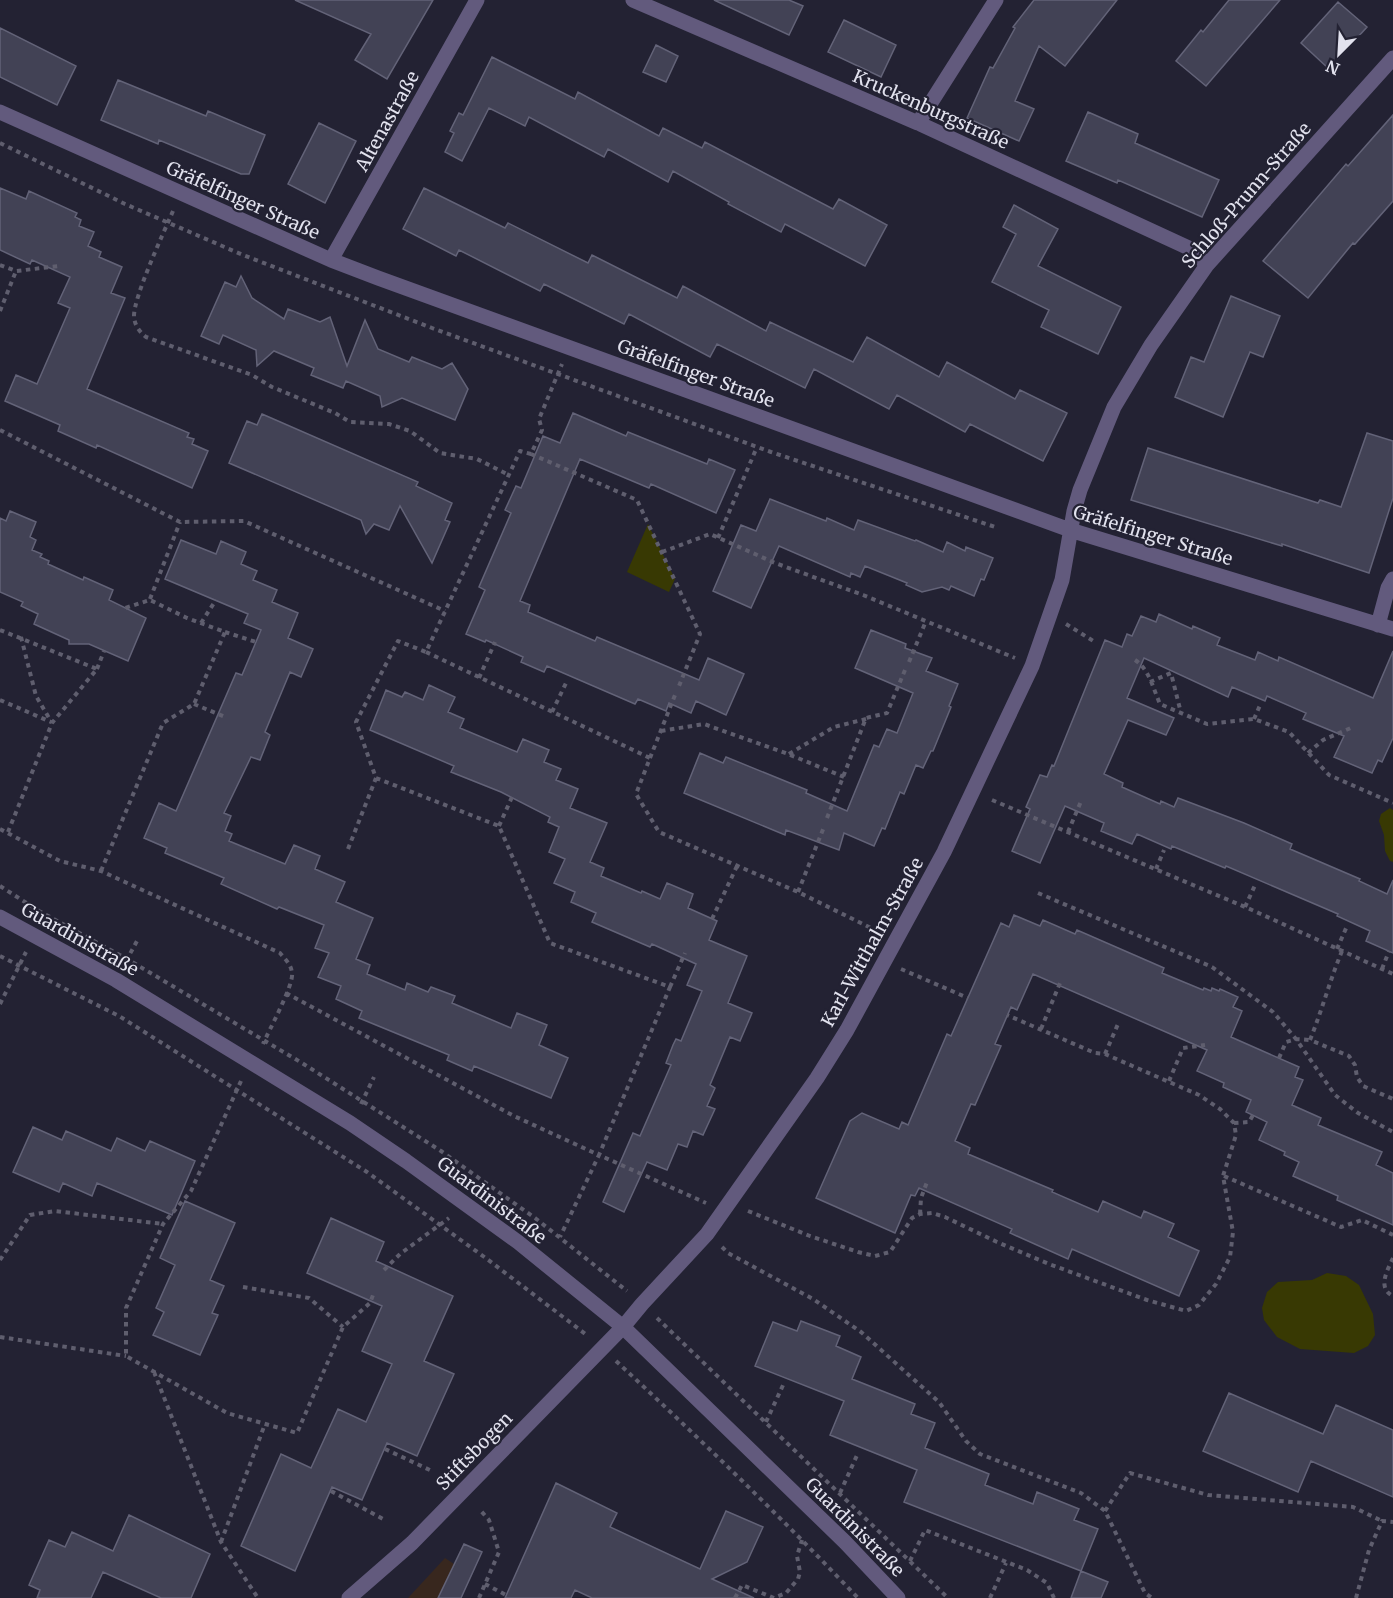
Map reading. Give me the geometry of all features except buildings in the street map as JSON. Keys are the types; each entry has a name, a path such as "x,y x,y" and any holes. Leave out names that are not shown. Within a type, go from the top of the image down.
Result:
{"street":[{"name":"Altenastraße","path":"331,260 477,0"},
{"name":"Kruckenburgstraße","path":"633,0 657,5 1191,249 1207,265"},
{"path":"918,123 996,0"},
{"name":"Schloß-Prunn-Straße","path":"1070,530 1080,490 1114,407 1150,345 1207,265 1393,58"},
{"name":"Gräfelfinger Straße","path":"0,112 331,260 1070,530 1393,629"},
{"name":"Karl-Witthalm-Straße","path":"623,1327 707,1234 817,1078 847,1030 944,852 1032,666 1062,580 1070,530"},
{"path":"1378,625 1388,588 1393,579"},
{"name":"Guardinistraße","path":"0,917 116,980 350,1123 518,1242 623,1327 845,1542 898,1598"},
{"name":"Stiftsbogen","path":"349,1598 412,1543 623,1327"}],"path":[{"path":"181,193 138,298 134,317 139,331 146,337 252,375 272,387 335,413 350,422 389,424 410,431 440,453 477,459 509,475"},
{"path":"0,265 16,272 60,266"},
{"path":"0,311 16,272"},
{"path":"531,454 542,430 539,419 569,347"},
{"path":"0,430 180,522 244,521 445,611"},
{"path":"718,538 757,447"},
{"path":"426,652 520,451 637,500 700,634 679,686"},
{"path":"150,600 180,522"},
{"path":"663,552 710,534 775,563 926,621 1032,666"},
{"path":"125,608 150,600 201,623 256,642"},
{"path":"201,623 216,600"},
{"path":"909,662 926,621"},
{"path":"0,630 97,669"},
{"path":"1077,631 1095,642"},
{"path":"101,871 163,723 194,704 225,632"},
{"path":"21,637 36,696 52,723"},
{"path":"348,849 376,778 356,722 398,641 426,652 650,758"},
{"path":"479,678 495,642"},
{"path":"8,832 52,723 97,669 104,651"},
{"path":"1135,660 1143,665 1160,704 1208,724 1254,720 1288,732 1329,775 1393,803"},
{"path":"788,754 834,727 888,713 905,670"},
{"path":"1150,682 1172,674 1182,713"},
{"path":"552,712 567,681"},
{"path":"675,695 636,794 659,832 798,892 896,939"},
{"path":"0,700 52,723"},
{"path":"1254,720 1261,703"},
{"path":"194,704 225,717"},
{"path":"827,818 866,718"},
{"path":"661,731 704,724 844,777"},
{"path":"1308,753 1323,740 1353,727"},
{"path":"376,778 499,826 550,943 670,987"},
{"path":"973,792 1245,907 1393,974"},
{"path":"499,826 512,797"},
{"path":"1068,831 1082,799"},
{"path":"798,892 824,827"},
{"path":"0,829 60,861 101,871 280,953 289,962 293,974 286,993 250,1061 191,1191 163,1224 126,1308 126,1356"},
{"path":"1156,869 1164,850"},
{"path":"712,919 737,866"},
{"path":"1245,907 1256,883"},
{"path":"1038,893 1212,967 1273,1012 1296,1039 1335,1095 1358,1113 1393,1132"},
{"path":"1337,949 1347,926"},
{"path":"0,1004 35,935"},
{"path":"1310,1040 1326,1002 1330,980 1342,951"},
{"path":"1382,969 1389,951"},
{"path":"560,1237 599,1155 686,953"},
{"path":"0,956 119,1017 367,1172 439,1224 602,1347 687,1426 858,1598"},
{"path":"884,962 968,998"},
{"path":"1041,1029 1060,983"},
{"path":"286,993 514,1116 599,1155 810,1236 875,1256 890,1252 912,1218 920,1214 932,1213 945,1216 996,1242 1049,1264 1147,1300 1186,1311 1199,1305 1216,1284 1230,1257 1233,1232 1223,1176 1236,1135 1234,1123 1220,1109 1199,1095 1007,1015"},
{"path":"1105,1054 1118,1024"},
{"path":"1279,1058 1286,1042 1296,1039 1310,1040 1348,1056 1354,1065 1357,1077 1364,1086 1393,1099"},
{"path":"1169,1081 1183,1048 1206,1045"},
{"path":"350,1123 374,1077"},
{"path":"1234,1123 1249,1122 1253,1116"},
{"path":"1223,1176 1341,1227 1362,1220 1393,1235"},
{"path":"920,1214 921,1198 927,1182"},
{"path":"384,1270 400,1254 439,1224 470,1207"},
{"path":"0,1260 30,1215 56,1211 163,1224"},
{"path":"707,1234 729,1253 813,1299 861,1332 939,1402 966,1441 980,1454 1081,1493 1105,1511 1145,1593 1152,1598"},
{"path":"1393,1258 1385,1277 1384,1288 1393,1296"},
{"path":"243,1287 309,1298 343,1327"},
{"path":"0,1337 126,1356 227,1413 297,1433 343,1327 370,1303 373,1295"},
{"path":"153,1371 221,1542 258,1598"},
{"path":"766,1422 784,1383"},
{"path":"221,1542 266,1424"},
{"path":"385,1449 432,1471"},
{"path":"840,1493 858,1453"},
{"path":"1105,1511 1130,1473 1208,1495 1353,1507 1382,1521 1393,1522"},
{"path":"330,1491 383,1519"},
{"path":"479,1598 499,1552 489,1520 481,1511"},
{"path":"1356,1598 1369,1550 1382,1521"},
{"path":"910,1562 925,1530 1027,1570 1047,1583 1054,1598"},
{"path":"735,1598 742,1585 774,1598 786,1593 798,1579 800,1572 797,1556 802,1540"},
{"path":"990,1598 1006,1563"},
{"path":"485,1584 506,1595"}],"shaded area":[{"path":"648,524 675,579 669,592 627,572"},
{"path":"1390,808 1393,810 1393,862 1390,861 1385,851 1384,835 1379,821 1381,814"},
{"path":"1327,1273 1346,1276 1359,1285 1373,1314 1375,1335 1368,1346 1354,1353 1300,1349 1277,1337 1264,1320 1262,1308 1267,1292 1278,1282 1312,1280"},
{"path":"445,1558 454,1564 438,1598 408,1598"}]}
